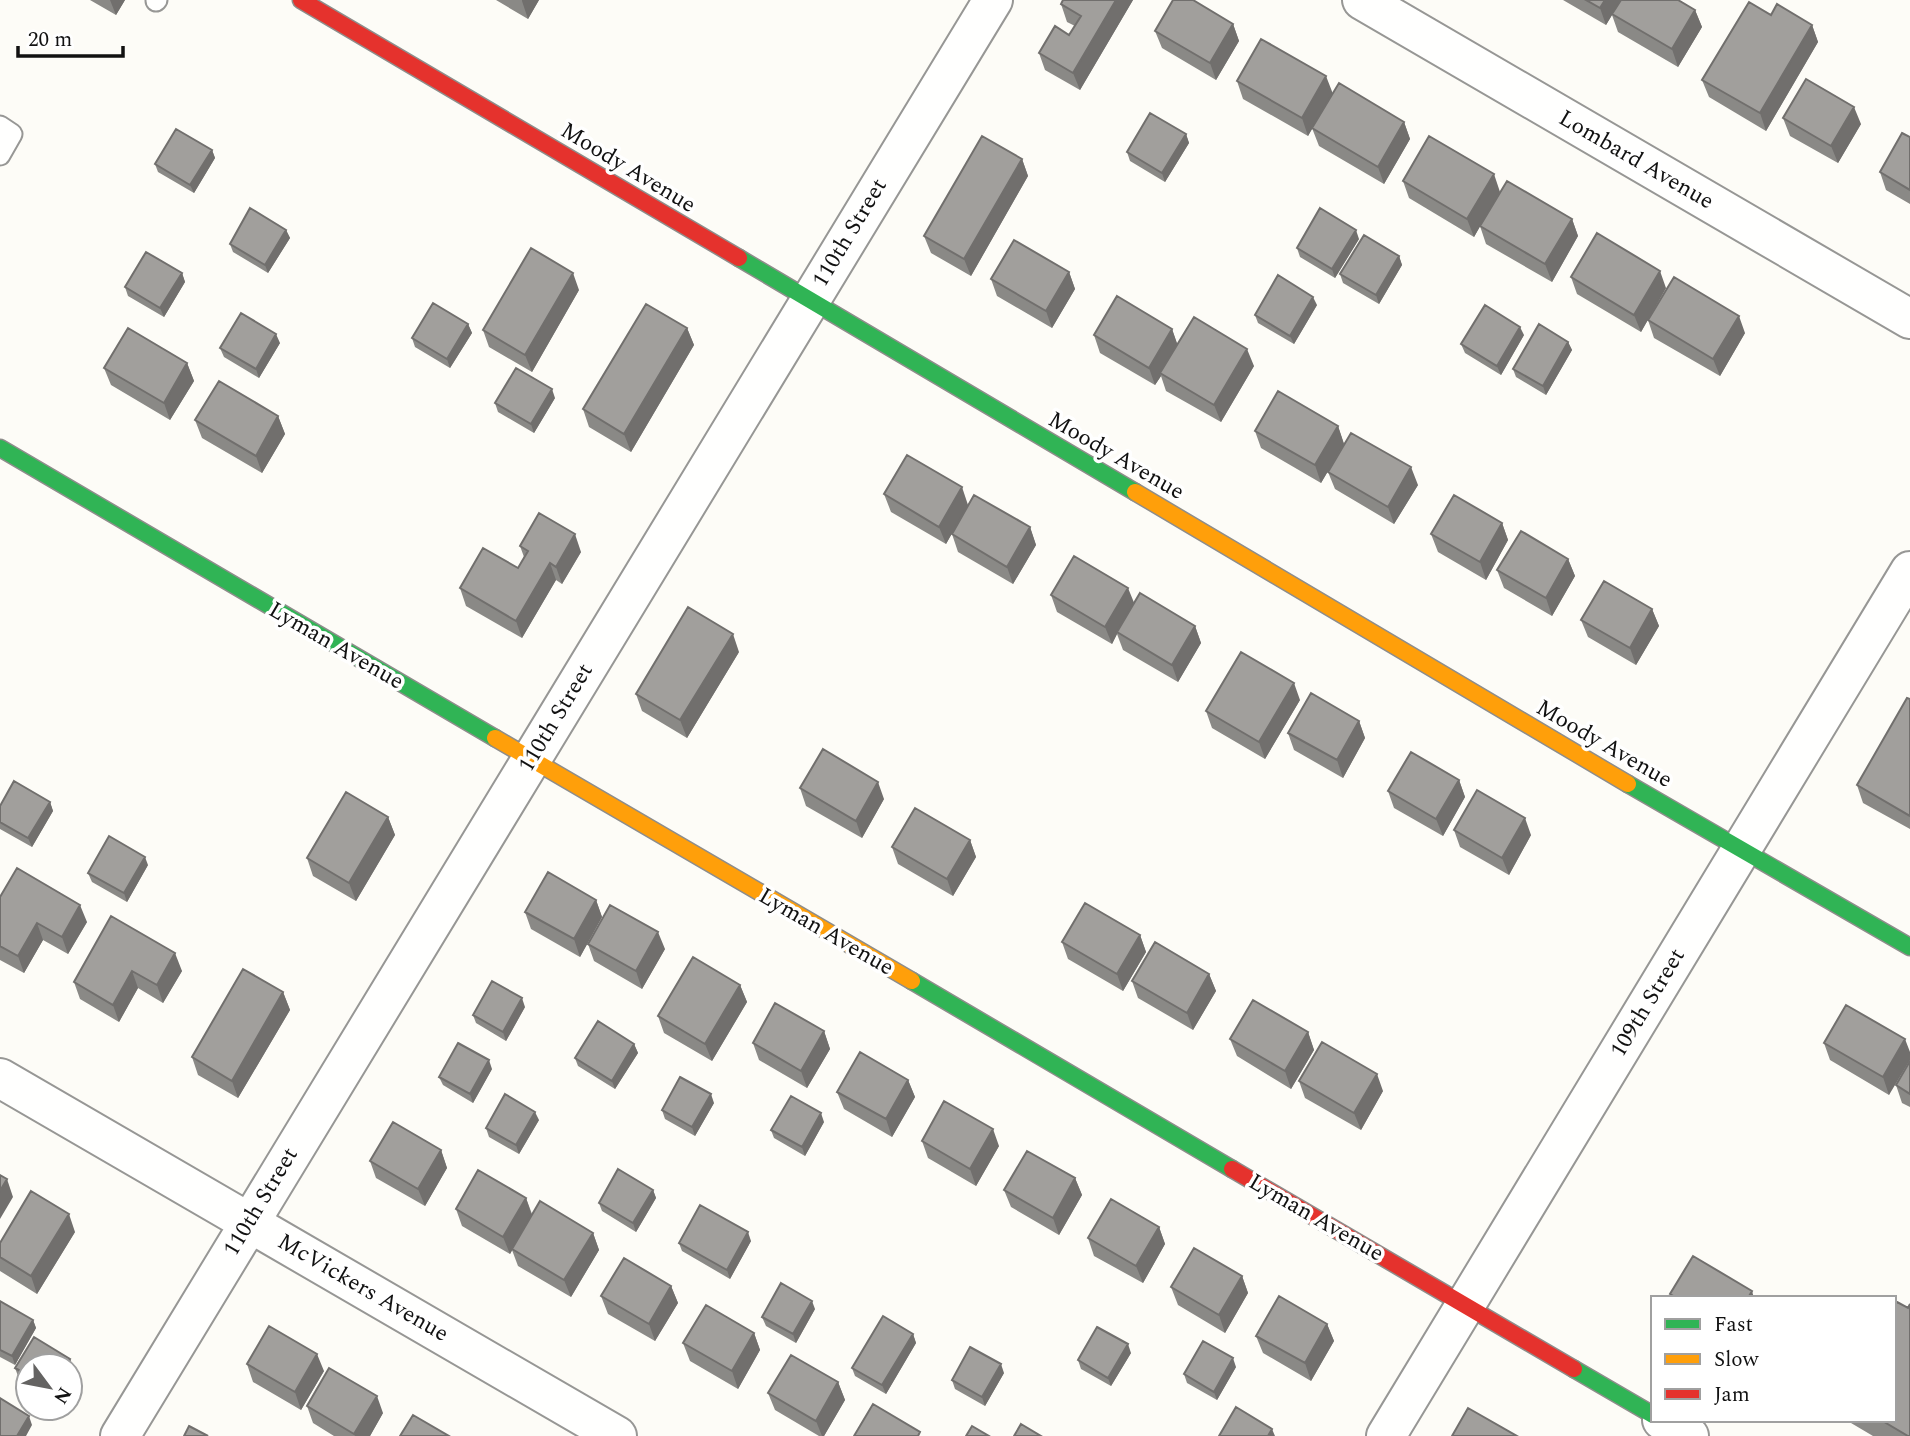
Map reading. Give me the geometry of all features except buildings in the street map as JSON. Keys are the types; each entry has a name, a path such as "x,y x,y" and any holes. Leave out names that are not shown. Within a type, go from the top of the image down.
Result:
{"street":[{"name":"Moody Avenue","path":"301,0 808,301 1910,947"},
{"name":"110th Street","path":"120,1436 993,0"},
{"name":"Lombard Avenue","path":"1362,0 1910,319"},
{"name":"Lyman Avenue","path":"0,448 1651,1414"},
{"name":"109th Street","path":"1386,1436 1910,571"},
{"name":"McVickers Avenue","path":"0,1077 617,1436"},
{"path":"1665,1422 1689,1436"}],"lane":[{"path":"0,126 12,134 0,155"}],"traffic: fast":[{"path":"739,258 1135,492"},
{"path":"0,448 495,738"},
{"path":"1628,784 1910,947"},
{"path":"912,981 1232,1169"},
{"path":"1574,1369 1651,1414"}],"traffic: slow":[{"path":"1135,492 1628,784"},
{"path":"495,738 912,981"}],"traffic: jam":[{"path":"301,0 739,258"},
{"path":"1232,1169 1574,1369"}]}
